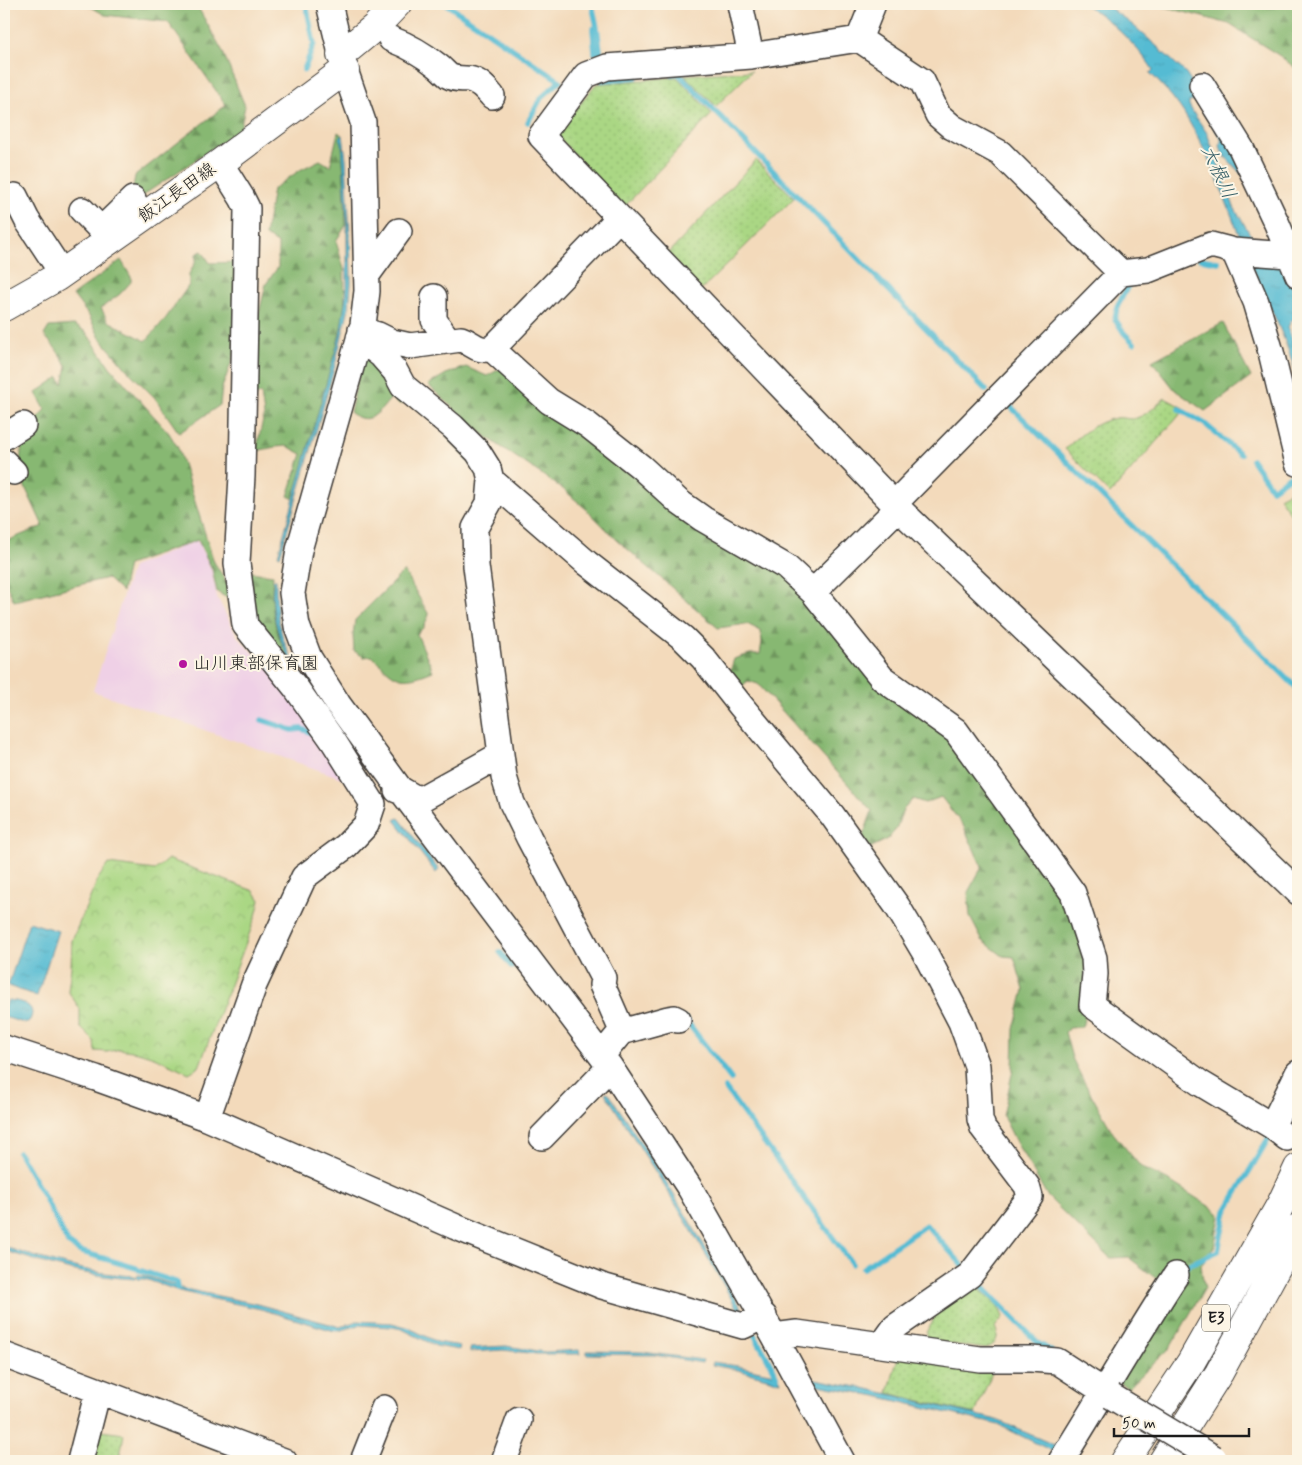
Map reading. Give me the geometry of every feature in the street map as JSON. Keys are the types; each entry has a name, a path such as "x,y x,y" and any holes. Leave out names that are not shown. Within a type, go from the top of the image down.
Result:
{"main road":[{"name":"飯江長田線","path":"4,307 62,273 106,235 220,164 343,62 397,4"},
{"name":"E3","path":"1125,1461 1191,1362 1281,1204 1298,1168"},
{"name":"E3","path":"1162,1461 1219,1373 1298,1228"}],"street":[{"path":"329,4 343,62 362,122 367,291 360,334 299,550 292,593 297,626 309,658 338,704 606,1061 691,1190 769,1326 842,1461"},
{"path":"740,4 751,56"},
{"path":"859,39 873,4"},
{"path":"391,39 418,52 439,66 449,76 456,79 477,81 492,96"},
{"path":"1121,273 1000,153 952,127 938,115 922,81 859,39 751,56 607,67 586,75 535,132 896,506 1298,892"},
{"path":"1202,85 1241,148 1294,265"},
{"path":"220,164 247,208 242,476 237,563 245,625 296,688 329,734 373,804"},
{"path":"15,196 27,220 62,273"},
{"path":"82,210 106,235 133,199"},
{"path":"360,334 378,336 392,342 410,346 461,338 476,348 483,350 492,349 619,218"},
{"path":"367,275 399,231"},
{"path":"813,592 1121,273 1148,270 1211,245 1294,265"},
{"path":"1239,252 1271,352 1298,463"},
{"path":"434,297 434,320 448,340"},
{"path":"360,334 395,371 403,386 453,427 478,452 488,468 491,480 489,503 475,528 476,566 504,777 512,803 603,978 602,985 620,1026 621,1032 606,1061 542,1137"},
{"path":"492,349 549,401 588,426 641,467 679,502 703,519 786,567 813,592 882,678 956,731 1073,893 1094,958 1095,974 1092,1005 1200,1083 1279,1132 1298,1073"},
{"path":"491,480 587,564 683,638 703,658 832,815 897,906 925,953 961,1022 977,1066 980,1119 983,1128 1027,1186 1030,1197 970,1276 895,1328 882,1345"},
{"path":"400,789 419,800 500,755"},
{"path":"207,1118 254,985 304,877 346,846 366,825 373,804 400,789"},
{"path":"621,1032 668,1019 674,1018 678,1020"},
{"path":"4,1048 96,1078 207,1118 456,1227 602,1286 743,1326 769,1326 797,1333 980,1359 1031,1358 1058,1361 1108,1394 1218,1459"},
{"path":"1061,1461 1108,1394 1147,1318 1176,1275"},
{"path":"4,1355 284,1461"},
{"path":"80,1461 98,1391"},
{"path":"363,1461 384,1408"},
{"path":"504,1461 519,1420"}],"shaded area":[{"name":"山川東部保育園","path":"197,541 211,569 217,597 237,636 309,712 350,781 93,691 132,567"}],"green space":[{"path":"86,4 196,4 222,50 245,106 240,130 130,204 135,176 226,105 168,22 105,15"},
{"path":"1154,4 1298,4 1298,70 1280,56 1229,24"},
{"path":"752,71 716,106 684,75"},
{"path":"677,77 712,114 623,208 556,134 596,84"},
{"path":"338,132 342,135 346,225 336,241 344,269 345,309 337,346 294,499 288,496 302,454 287,446 256,451 264,415 261,394 253,396 256,326 266,284 278,267 278,243 265,236 273,189 300,170 320,160 330,166"},
{"path":"756,160 794,198 701,290 668,254"},
{"path":"202,251 210,263 238,262 234,355 222,388 220,405 179,433 155,398 129,372 100,338 89,316 73,295 121,260 131,277 131,282 120,294 101,308 108,321 146,341 166,318 189,285 189,274 196,261 196,254"},
{"path":"1223,323 1251,377 1205,411 1175,390 1152,361"},
{"path":"74,325 86,332 110,367 169,433 178,448 214,562 233,592 227,598 217,592 212,569 198,540 128,565 122,592 107,578 14,601 4,579 4,542 43,526 19,474 22,443 45,409 36,393 59,377 63,384 67,366 44,335 49,327"},
{"path":"365,350 408,399 402,404 397,404 392,397 378,413 363,419 350,412"},
{"path":"505,366 783,570 954,734 1069,893 1090,959 1087,1008 1082,1027 1070,1028 1065,1032 1072,1058 1113,1133 1141,1167 1171,1182 1220,1215 1214,1247 1200,1266 1205,1288 1170,1348 1128,1388 1116,1380 1170,1289 1128,1257 1110,1258 1048,1197 1003,1116 1013,1069 1014,1029 1024,990 1014,957 1003,956 982,940 970,917 968,892 982,867 963,825 941,797 925,803 913,799 903,810 896,829 888,839 870,848 862,839 872,811 758,684 748,681 737,690 727,681 734,659 750,654 760,654 761,631 747,624 718,628 616,539 563,489 488,438 428,385 446,374 466,367 487,376"},
{"path":"1165,398 1185,409 1110,494 1065,449 1082,434 1102,422 1116,418 1137,418 1150,411"},
{"path":"1298,489 1298,525 1279,497"},
{"path":"404,571 429,615 423,628 417,634 433,671 412,678 393,675 372,656 364,657 354,651 353,635 355,620"},
{"path":"250,572 273,575 274,619 289,660 254,625"},
{"path":"168,859 254,891 260,900 256,916 199,1067 189,1073 138,1052 120,1049 107,1052 95,1051 94,1041 80,1027 80,1009 68,991 72,940 98,879 108,864 155,870"},
{"path":"972,1282 998,1306 1003,1317 995,1327 997,1337 995,1343 986,1349 926,1340 927,1332 933,1321 934,1308"},
{"path":"898,1357 996,1363 975,1414 888,1393"},
{"path":"94,1430 124,1434 119,1461 88,1461"}],"water":[{"name":"大根川","path":"1083,4 1105,4 1134,26 1186,73 1232,146 1243,176 1222,153 1221,138 1204,114 1202,107 1195,101 1189,102 1194,114 1207,133 1234,207 1250,234 1259,243 1277,250 1298,300 1298,327 1292,319 1288,327 1298,362 1298,382 1283,336 1198,137 1184,113 1166,89 1150,73 1153,70 1152,68 1138,50 1102,16"},
{"path":"343,135 350,239 351,283 349,307 333,373 280,556 278,555 340,335 347,289 347,218 340,137"},
{"path":"274,579 276,580 277,609 284,641 305,681 290,659 275,620 273,606"},
{"path":"399,818 439,870 436,873 395,820"},
{"path":"29,922 58,931 37,996 8,986"},
{"path":"8,1000 28,1005 32,1012 28,1023 4,1017 4,1007"},
{"path":"608,1092 662,1175 745,1314 741,1316 641,1148 605,1093"},
{"path":"4,1247 68,1266 117,1275 134,1276 135,1279 101,1276 68,1269 4,1250"},
{"path":"137,1275 185,1289 257,1304 340,1327 357,1321 392,1323 407,1327 437,1342 460,1346 459,1350 436,1346 402,1329 392,1327 359,1325 338,1331 331,1330 261,1309 179,1291 145,1279 137,1279"},
{"path":"506,1346 545,1352 579,1350 580,1354 537,1354 503,1350 470,1352 470,1348"},
{"path":"587,1351 643,1352 703,1360 702,1363 654,1355 587,1354"},
{"path":"713,1362 778,1375 781,1382 712,1365"},
{"path":"810,1378 868,1389 997,1420 1054,1445 1059,1442 1054,1452 999,1425 876,1396 813,1384"}],"waterway":[{"path":"304,70 314,44 306,4"},
{"path":"446,4 560,81 541,98 528,122"},
{"path":"592,4 601,57"},
{"path":"595,53 593,29 597,27"},
{"path":"672,74 678,73 986,390"},
{"path":"602,80 636,77"},
{"path":"1200,259 1218,262"},
{"path":"1129,284 1117,307 1115,319 1124,333 1134,343"},
{"path":"1007,403 1298,689"},
{"path":"1179,409 1205,424 1240,454"},
{"path":"1252,460 1272,489 1296,472"},
{"path":"262,720 292,730 302,729 318,735"},
{"path":"500,952 512,967"},
{"path":"685,1019 731,1079"},
{"path":"725,1088 852,1264"},
{"path":"1179,1269 1218,1251 1226,1211 1271,1134"},
{"path":"19,1153 68,1243 79,1251 136,1268"},
{"path":"863,1268 926,1225 966,1269"},
{"path":"139,1270 176,1282 177,1288"},
{"path":"976,1280 1038,1343 1051,1351"},
{"path":"755,1336 777,1378"}],"place":[{"name":"山川東部保育園","path":"183,664"}]}
